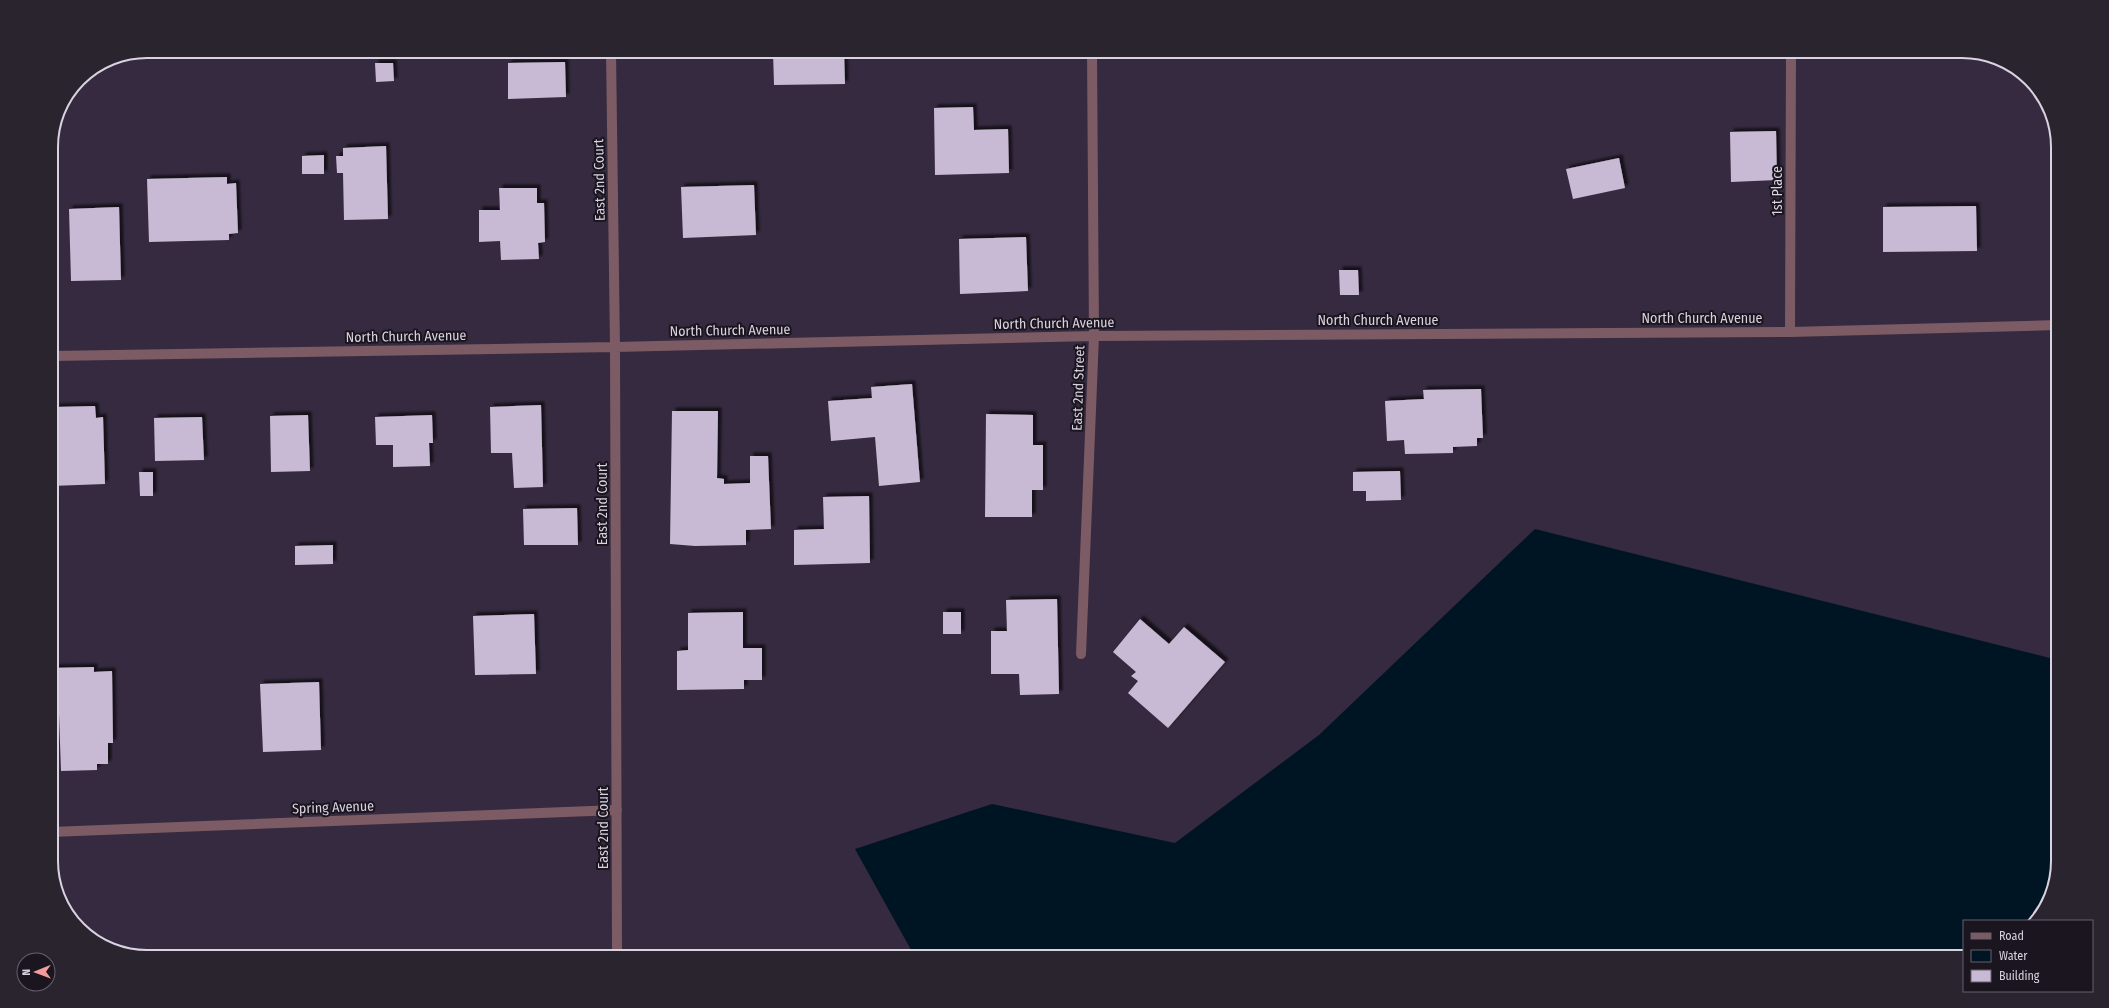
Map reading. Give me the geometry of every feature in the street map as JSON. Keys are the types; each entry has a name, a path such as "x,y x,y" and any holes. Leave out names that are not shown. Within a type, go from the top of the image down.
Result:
{"street":[{"name":"East 2nd Court","path":"611,58 615,347 617,950"},
{"name":"East 2nd Street","path":"1081,654 1094,336 1092,58"},
{"name":"1st Place","path":"1790,332 1791,58"},
{"name":"North Church Avenue","path":"58,356 615,347 1094,336 1790,332 2051,325"},
{"name":"Spring Avenue","path":"58,832 616,810"}],"water":[{"path":"1535,529 2051,658 2051,861 2049,878 2044,895 2029,920 1963,920 1962,950 911,950 855,849 992,804 1175,843 1319,735"}],"building":[{"path":"773,58 844,58 845,84 774,85"},
{"path":"565,62 566,97 508,99 508,63"},
{"path":"375,63 393,63 394,81 376,82"},
{"path":"973,107 974,130 1008,129 1009,173 935,175 934,108"},
{"path":"1776,131 1777,180 1731,182 1730,132"},
{"path":"386,146 388,219 344,220 343,173 337,173 336,156 343,156 343,148"},
{"path":"324,155 324,174 302,174 302,156"},
{"path":"1619,158 1625,188 1573,199 1566,169"},
{"path":"227,177 227,184 236,183 238,233 229,234 229,240 149,242 147,179"},
{"path":"754,185 756,235 683,238 681,187"},
{"path":"499,188 537,188 537,203 544,203 545,242 538,243 539,259 501,260 500,241 479,242 479,210 500,210"},
{"path":"1976,206 1977,251 1883,252 1883,207"},
{"path":"119,207 121,280 71,281 69,209"},
{"path":"1026,237 1028,291 960,294 959,239"},
{"path":"1339,270 1358,270 1359,295 1340,295"},
{"path":"912,384 920,482 879,486 875,437 831,441 828,401 872,398 871,387"},
{"path":"1481,389 1483,438 1477,438 1477,446 1453,447 1453,453 1405,454 1404,440 1387,441 1385,401 1424,399 1423,390"},
{"path":"541,405 543,487 514,488 512,453 491,453 490,407"},
{"path":"95,406 96,418 103,417 105,484 58,486 58,407"},
{"path":"672,411 718,411 717,478 724,479 724,484 750,483 750,456 768,456 771,529 746,530 746,545 695,546 670,544"},
{"path":"986,414 1033,415 1033,445 1043,445 1043,490 1032,490 1032,517 985,517"},
{"path":"308,415 310,471 271,472 270,416"},
{"path":"432,415 433,443 429,443 430,466 393,467 393,445 376,445 375,417"},
{"path":"202,417 204,460 155,461 154,418"},
{"path":"1400,471 1401,500 1366,501 1366,491 1353,491 1353,472"},
{"path":"139,472 153,472 153,496 140,496"},
{"path":"869,496 870,563 794,565 794,530 824,529 823,497"},
{"path":"577,508 578,545 524,545 523,509"},
{"path":"333,545 333,564 295,565 295,546"},
{"path":"1057,599 1059,694 1020,695 1019,674 991,674 991,631 1007,631 1006,600"},
{"path":"743,612 743,648 762,648 762,680 744,680 744,689 677,690 677,651 688,650 688,613"},
{"path":"943,612 961,612 961,634 943,634"},
{"path":"534,614 536,674 475,675 473,616"},
{"path":"1140,619 1169,644 1184,627 1225,662 1168,728 1128,693 1138,681 1131,676 1136,672 1113,652"},
{"path":"94,667 94,672 112,671 113,743 108,743 108,764 97,764 97,770 61,771 58,714 58,668"},
{"path":"319,682 321,750 263,752 260,684"}]}
